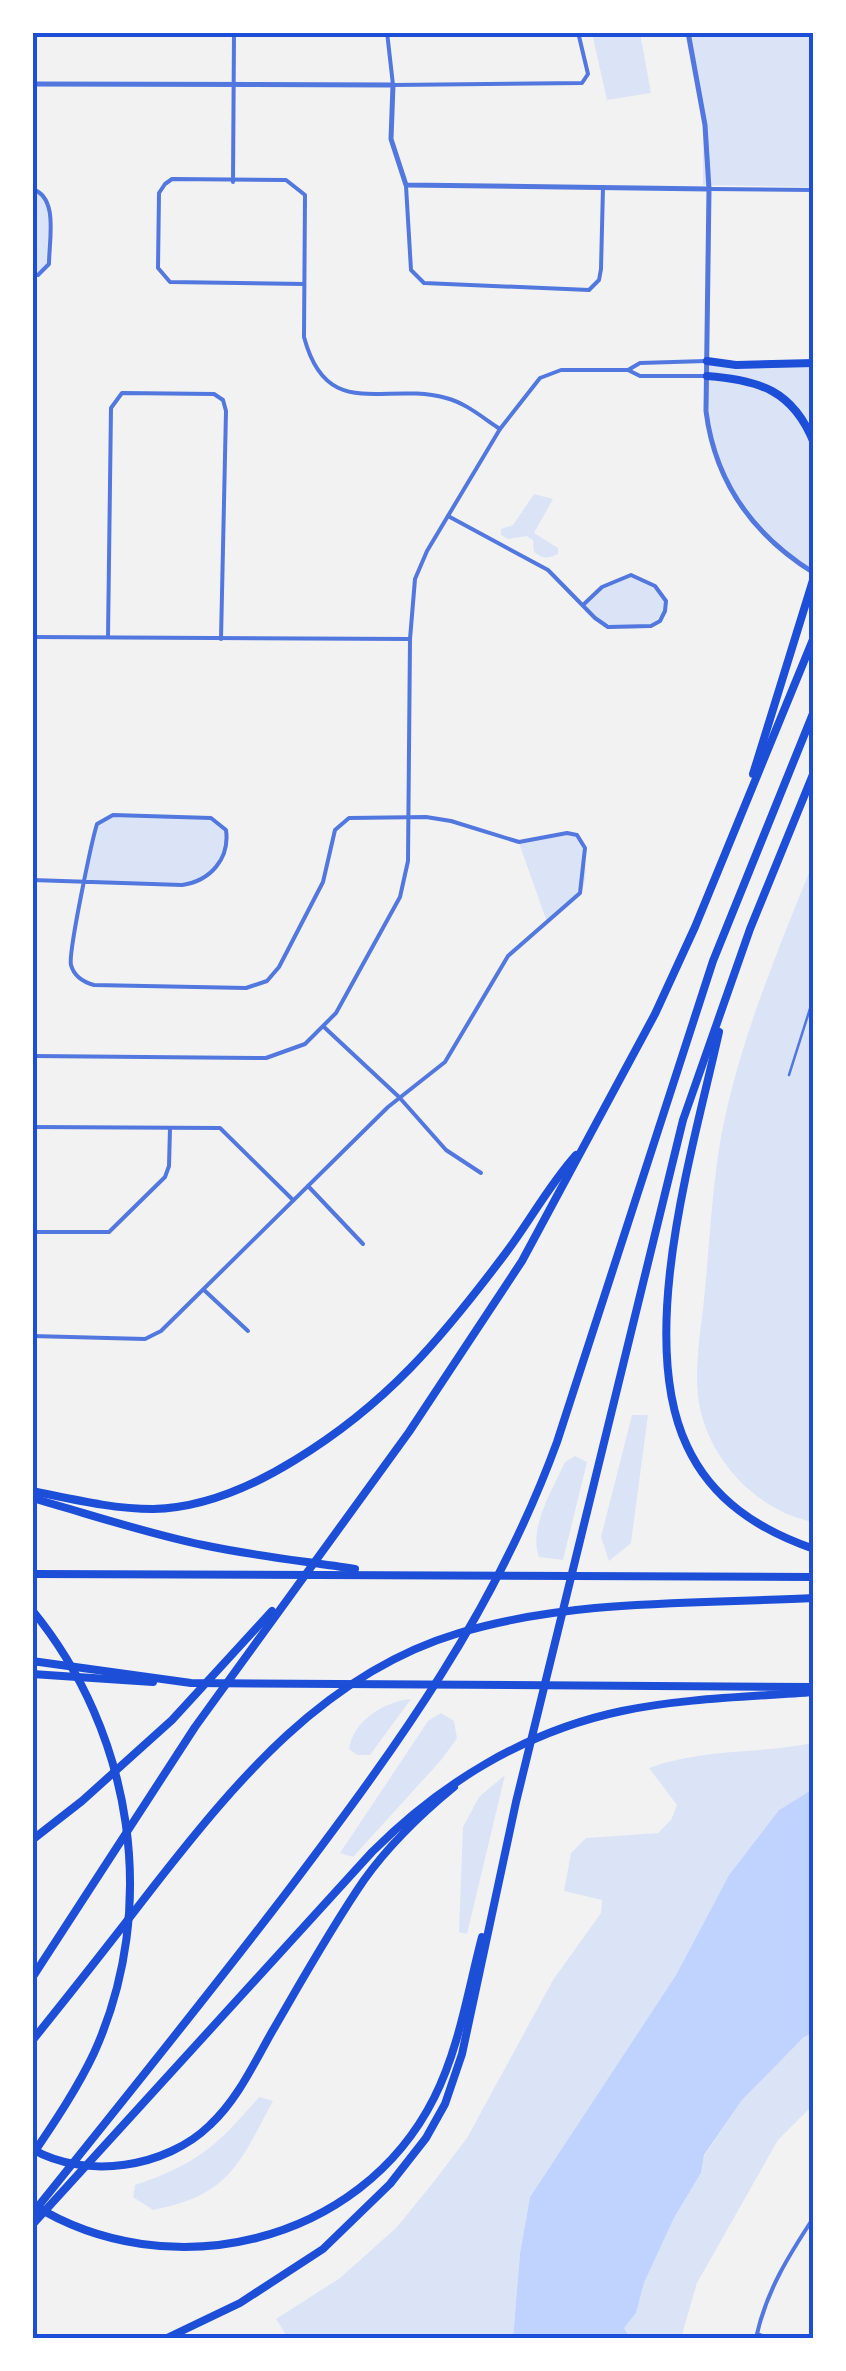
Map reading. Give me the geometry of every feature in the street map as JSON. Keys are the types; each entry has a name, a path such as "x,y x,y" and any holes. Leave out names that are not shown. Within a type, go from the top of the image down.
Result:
{"highway":[{"path":"707,362 814,363"},
{"path":"706,376 751,382 776,392 802,419 814,443"},
{"path":"742,811 814,575"},
{"path":"32,1978 196,1728 409,1432 482,1323 561,1193 582,1147 656,1014 814,637"},
{"path":"32,2214 209,1994 370,1783 462,1642 524,1524 557,1442 718,948 814,711"},
{"path":"166,2338 256,2294 323,2249 370,2207 426,2138 445,2104 462,2054 516,1802 683,1120 750,929 814,772"},
{"path":"803,797 814,783"},
{"path":"723,1010 682,1194 669,1292 669,1382 685,1444 714,1488 753,1523 814,1549"},
{"path":"32,1494 118,1507 178,1506 257,1482 332,1437 391,1390 433,1346 582,1147"},
{"path":"32,1494 129,1528 202,1545 284,1562 380,1573"},
{"path":"32,1574 814,1577"},
{"path":"32,1840 172,1720 296,1586"},
{"path":"32,2042 203,1823 274,1744 326,1701 362,1678 454,1634 541,1615 814,1598"},
{"path":"32,1610 65,1653 98,1715 124,1810 130,1874 126,1946 105,2024 84,2074 32,2152 100,2166 148,2160 191,2141 224,2110 372,1870 408,1828 476,1769"},
{"path":"32,1661 191,1683"},
{"path":"32,1674 113,1682 814,1690"},
{"path":"32,2225 372,1852 408,1816 476,1769 549,1733 624,1710 814,1690"},
{"path":"32,2204 86,2232 138,2245 190,2248 234,2244 298,2226 348,2198 375,2176 416,2128 442,2080 507,1841"}],"street":[{"path":"232,182 234,32"},
{"path":"387,32 393,85 392,139 406,185 410,270 424,284 589,290 599,280 601,269 603,188"},
{"path":"32,84 582,83 588,74 578,32"},
{"path":"688,32 705,126 710,190 706,376 709,433 724,478 748,518 814,575"},
{"path":"304,284 170,282 158,268 159,193 164,184 172,179 286,180 304,195 304,284 304,337 320,376 337,388 359,394 446,398 500,428"},
{"path":"406,185 814,190"},
{"path":"32,189 43,192 50,201 50,248 49,264 38,275 32,275"},
{"path":"628,370 640,362 707,362"},
{"path":"32,1056 266,1058 304,1044 324,1026 344,1000 400,897 408,861 410,638 416,579 427,551 500,428 540,378 561,370 706,376"},
{"path":"108,638 111,408 122,393 214,394 223,400 226,410 221,639"},
{"path":"448,516 548,570 595,618 608,627 651,626 666,611 666,601 655,586 632,575 602,586 582,604"},
{"path":"32,636 410,638"},
{"path":"32,880 86,881 195,883 206,879 222,859 228,842 226,830 212,818 104,817 94,832 86,881 70,960 72,969 85,983 246,988 267,981 279,967 323,882 335,830 350,818 410,816 452,821 519,842 567,833 577,836 585,848 580,893 508,956 450,1056 398,1097 161,1332 145,1339 32,1336"},
{"path":"324,1026 446,1150 481,1173"},
{"path":"32,1127 220,1128 294,1200"},
{"path":"32,1232 109,1232 165,1177 170,1128"},
{"path":"308,1186 364,1244"},
{"path":"204,1290 248,1331"},
{"path":"768,2338 756,2336 778,2274 814,2217"}],"lane":[{"path":"789,1075 814,996"}],"shaded area":[{"path":"592,33 640,33 651,93 607,100"},
{"path":"685,33 813,33 813,187 703,185 703,126"},
{"path":"33,189 46,201 51,220 49,264 38,275 33,275"},
{"path":"707,361 813,363 813,573 762,532 728,484 711,427"},
{"path":"534,494 553,499 534,533 558,548 558,554 551,557 534,552 533,540 527,536 508,539 501,535 501,529 513,525"},
{"path":"631,575 654,585 665,597 665,609 656,620 642,627 624,628 603,622 583,605 602,587"},
{"path":"113,815 211,818 226,830 228,842 214,870 195,883 86,881 97,824"},
{"path":"567,833 577,835 580,841 585,880 577,897 547,922 519,843"},
{"path":"813,863 813,1522 773,1507 755,1495 725,1463 705,1424 697,1375 721,1137 760,998"},
{"path":"632,1415 648,1415 631,1543 609,1561 601,1537"},
{"path":"575,1456 587,1462 563,1560 539,1557 537,1534 543,1509 565,1462"},
{"path":"411,1699 370,1755 357,1755 349,1749 356,1730 371,1715 390,1704"},
{"path":"441,1713 454,1721 457,1738 442,1759 353,1857 340,1853 428,1721"},
{"path":"813,1743 813,1789 779,1810 729,1875 676,1975 530,2197 520,2253 513,2338 288,2338 276,2319 340,2278 396,2228 467,2138 553,1980 601,1913 602,1900 564,1891 571,1853 586,1838 658,1833 671,1820 677,1805 649,1768 690,1757"},
{"path":"505,1775 467,1934 459,1932 463,1827 479,1797"},
{"path":"813,2032 813,2105 778,2140 697,2283 681,2338 630,2338 624,2328 636,2313 644,2283 674,2218 701,2173 704,2156 742,2100"},
{"path":"259,2097 273,2101 240,2159 216,2186 179,2204 153,2210 133,2197 135,2185 204,2152"}],"water":[{"path":"813,1789 813,2032 742,2100 704,2155 701,2173 674,2218 644,2283 636,2313 624,2328 630,2338 513,2338 520,2253 530,2197 676,1975 729,1875 779,1810"}]}
